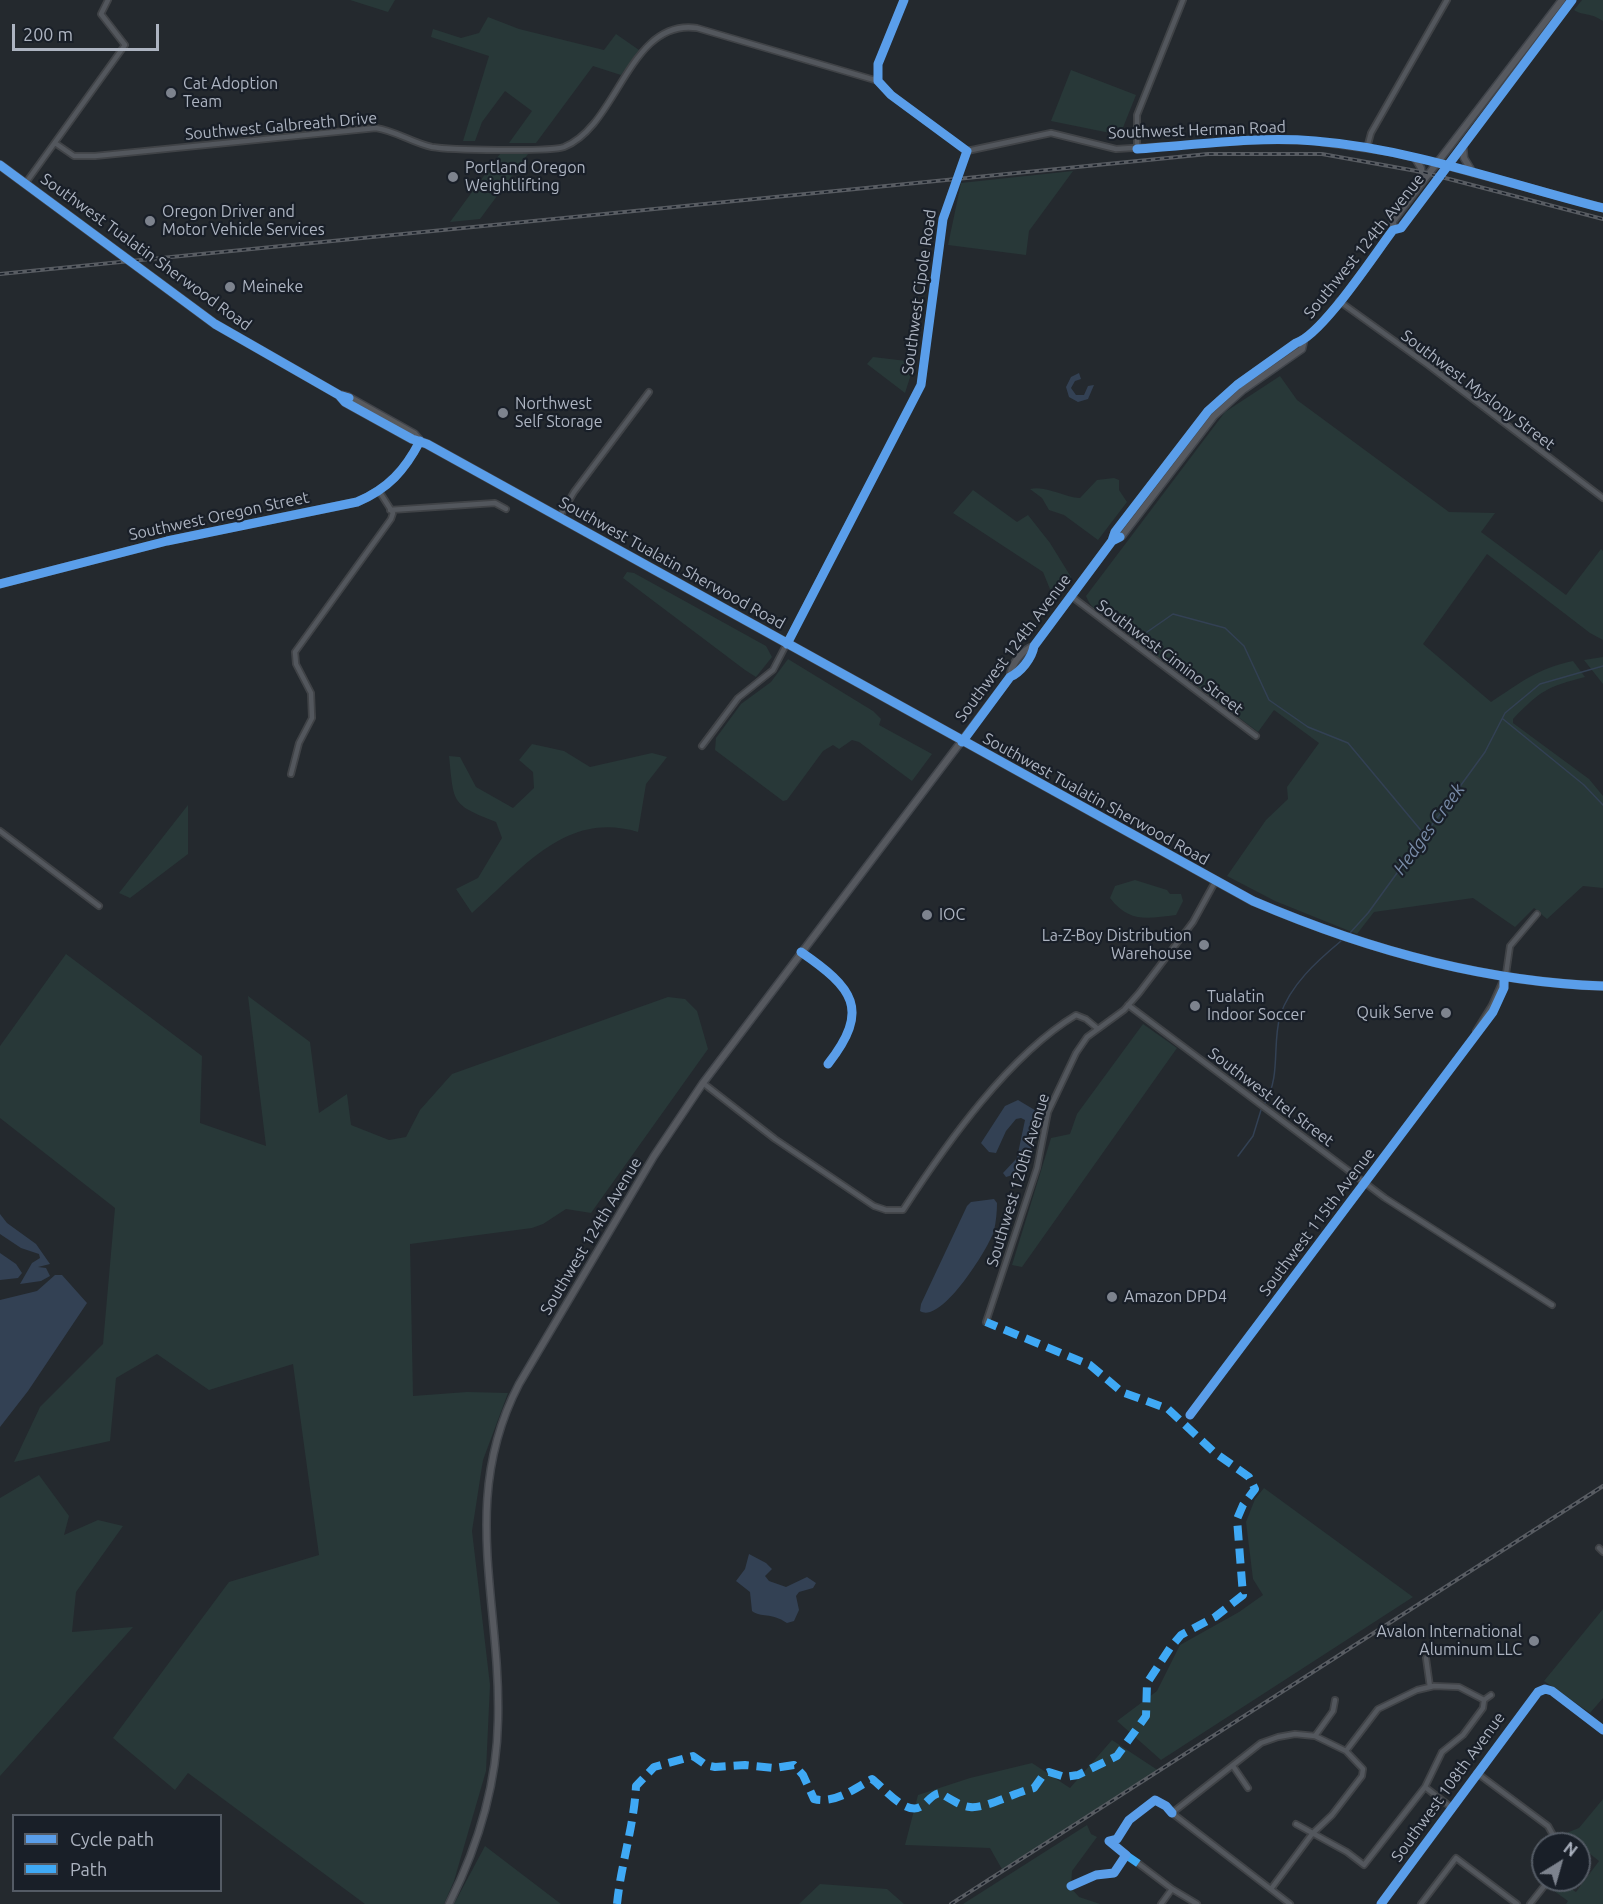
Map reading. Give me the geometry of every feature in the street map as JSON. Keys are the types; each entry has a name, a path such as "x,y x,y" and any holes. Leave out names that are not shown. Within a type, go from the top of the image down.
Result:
{"highway":[{"name":"Southwest Tualatin Sherwood Road","path":"0,165 215,324 339,395 345,402 560,518 1215,882 1291,917 1358,942 1417,959 1504,977 1603,986"}],"main road":[{"name":"Southwest 124th Avenue","path":"449,1904 478,1836 496,1755 498,1690 485,1510 490,1467 499,1430 514,1393 529,1366 654,1156 703,1083 1010,677 1017,674 1032,653 1034,646 1112,541 1114,532 1208,411 1246,378 1296,343 1304,340 1339,301 1393,230 1393,221 1421,183 1562,0"},
{"name":"Southwest 124th Avenue","path":"1393,230 1401,228 1572,0"},
{"path":"1463,146 1464,158 1473,174"},
{"path":"1415,158 1421,168 1421,183"},
{"name":"Southwest Herman Road","path":"1437,163 1603,208"},
{"name":"Southwest Oregon Street","path":"0,584 159,543 351,504 379,491 404,469 420,441"}],"street":[{"path":"25,184 125,45 102,17 101,11 108,0"},
{"path":"904,0 878,64 878,81 891,96 967,151"},
{"path":"1137,148 1137,116 1183,0"},
{"path":"1367,148 1371,133 1447,0"},
{"name":"Southwest Galbreath Drive","path":"54,143 74,156 95,156 376,128 392,130 439,148 553,150 577,140 652,41 665,31 681,26 700,28 878,81"},
{"name":"Southwest Herman Road","path":"967,151 1051,133 1107,148 1279,140 1367,148 1437,163"},
{"name":"Southwest Cipole Road","path":"702,746 738,698 773,670 921,385 943,219 950,192 967,151"},
{"name":"Southwest Myslony Street","path":"1339,301 1428,365 1603,498"},
{"path":"560,518 574,492 649,392"},
{"path":"291,774 299,743 312,718 311,693 296,664 295,652 391,519 390,510 379,491"},
{"path":"390,510 495,502 506,509"},
{"name":"Southwest Cimino Street","path":"1071,596 1256,736"},
{"path":"0,831 99,906"},
{"name":"Southwest 120th Avenue","path":"986,1322 1037,1168 1053,1098 1076,1053 1087,1037 1128,1005 1193,922 1215,882"},
{"name":"Southwest 115th Avenue","path":"1190,1415 1497,1007 1504,988 1504,977 1512,942 1538,915"},
{"path":"801,952 838,980 847,992 852,1006 850,1029 828,1064"},
{"name":"Southwest Itel Street","path":"1128,1005 1365,1183 1552,1305"},
{"path":"703,1083 775,1138 874,1206 898,1211 903,1210 941,1154 1032,1048 1076,1015 1086,1019 1098,1029"},
{"path":"1426,1658 1430,1687"},
{"path":"1346,1751 1378,1709 1417,1690 1430,1687 1459,1687 1484,1700"},
{"name":"Southwest 108th Avenue","path":"1381,1904 1541,1690 1552,1690 1603,1730"},
{"path":"1296,1824 1347,1852 1364,1865 1425,1787 1436,1761 1463,1735 1483,1708 1484,1700 1491,1695"},
{"path":"1315,1736 1333,1711 1335,1700"},
{"path":"1271,1889 1312,1834 1332,1815 1362,1776 1363,1769 1346,1751 1315,1736 1295,1734 1261,1743 1172,1813 1290,1904"},
{"path":"1233,1766 1248,1788"},
{"path":"1477,1773 1548,1826 1551,1832"},
{"path":"1425,1787 1452,1808"},
{"path":"1421,1904 1456,1858 1517,1904"},
{"path":"1139,1864 1172,1889 1197,1904"},
{"path":"1161,1904 1172,1889"},
{"path":"1530,1904 1540,1892"}],"shaded area":[{"path":"350,0 395,0 388,12"},
{"path":"1582,0 1603,0 1603,21 1574,10"},
{"path":"488,17 519,29 604,50 616,34 639,50 621,75 593,66 536,143 509,143 532,111 505,91 482,122 475,141 463,141 489,56 431,37 433,29 461,38 479,33"},
{"path":"1071,70 1136,95 1120,135 1051,121"},
{"path":"500,154 528,154 480,219 450,222"},
{"path":"1073,171 1029,231 1026,255 948,245 961,183"},
{"path":"873,357 915,362 905,393 867,364"},
{"path":"1280,376 1297,400 1449,512 1495,513 1481,532 1566,595 1601,549 1603,551 1603,640 1590,633 1487,554 1423,644 1491,702 1530,677 1560,664 1573,661 1585,677 1545,691 1513,719 1513,723 1589,779 1603,796 1603,888 1583,886 1547,919 1534,908 1515,927 1473,898 1374,912 1357,934 1275,901 1227,876 1266,820 1288,799 1287,787 1319,743 1274,710 1258,732 1126,633 1130,627 1094,609 1086,596 1225,412"},
{"path":"1114,478 1119,480 1119,490 1127,502 1098,540 1064,515 1049,510 1042,498 1030,489 1048,490 1080,498 1097,480"},
{"path":"973,490 1017,522 1028,515 1050,543 1071,577 1054,599 1043,572 953,513"},
{"path":"627,572 634,573 766,646 772,657 756,677 623,578"},
{"path":"1603,657 1603,684 1584,660"},
{"path":"788,659 873,711 881,719 879,725 932,754 912,781 859,742 852,740 839,749 833,745 823,751 787,800 783,801 715,750 716,738 741,704 771,682"},
{"path":"532,744 564,751 590,767 652,753 667,757 646,784 638,832 612,827 588,829 567,837 546,848 527,863 472,913 456,889 478,878 502,838 496,822 470,811 458,800 452,784 449,756 460,757 476,787 513,808 534,788 533,772 519,760"},
{"path":"188,805 188,854 130,898 119,893"},
{"path":"1135,880 1167,890 1170,894 1181,894 1183,901 1176,915 1149,918 1133,916 1117,906 1110,898 1115,886"},
{"path":"66,954 202,1056 200,1123 266,1146 248,996 310,1042 319,1113 347,1094 351,1125 389,1140 406,1137 420,1110 452,1074 668,997 685,999 697,1011 708,1049 591,1213 566,1209 543,1224 532,1228 410,1244 413,1396 467,1392 508,1393 483,1460 472,1531 490,1685 486,1771 454,1881 444,1904 365,1904 188,1773 175,1790 113,1738 229,1582 319,1555 293,1364 209,1390 157,1354 116,1378 110,1441 14,1462 40,1407 103,1344 115,1208 0,1118 0,1046"},
{"path":"1143,1024 1177,1048 1022,1267 1012,1265 1051,1138 1070,1134 1077,1114"},
{"path":"39,1475 69,1516 64,1535 98,1520 123,1526 76,1592 72,1632 133,1627 0,1776 0,1498"},
{"path":"1264,1488 1413,1597 1161,1760 1117,1721 1157,1691 1180,1645 1239,1612 1263,1595 1253,1579 1246,1522 1255,1499"},
{"path":"1603,1609 1603,1698 1590,1713 1544,1681"},
{"path":"1112,1740 1159,1771 1003,1871 990,1848 905,1845 918,1795 970,1778 1032,1763 1070,1788"},
{"path":"1603,1799 1603,1904 1566,1904 1568,1901 1556,1892 1591,1892 1591,1872 1599,1861 1591,1855 1591,1832 1569,1832 1579,1828"},
{"path":"1087,1825 1091,1834 1097,1837 1072,1871 1071,1888 1079,1897 1100,1904 963,1904"},
{"path":"485,1846 561,1904 454,1904"},
{"path":"820,1884 887,1889 904,1904 799,1904"}],"water":[{"path":"1079,373 1081,379 1075,381 1071,388 1076,395 1084,395 1088,386 1094,385 1088,399 1078,402 1069,397 1066,387 1071,377"},
{"path":"1018,1100 1038,1112 1038,1119 1026,1171 1006,1177 1003,1173 1017,1158 1025,1120 1016,1119 1006,1131 996,1153 989,1152 981,1143 1005,1106"},
{"path":"994,1199 997,1203 994,1231 983,1253 951,1297 940,1307 929,1312 920,1311 921,1304 967,1206 971,1202"},
{"path":"0,1214 7,1223 36,1244 50,1264 38,1267 46,1268 50,1276 41,1281 20,1284 32,1263 40,1258 39,1254 21,1248 0,1234"},
{"path":"0,1253 16,1264 22,1273 18,1278 0,1280"},
{"path":"55,1275 62,1275 87,1303 28,1391 0,1427 0,1300 37,1291"},
{"path":"749,1554 772,1569 765,1576 769,1581 786,1587 807,1577 816,1583 813,1588 799,1592 796,1596 799,1610 794,1621 787,1623 776,1617 752,1611 750,1592 736,1581 745,1569"}],"waterway":[{"path":"1147,632 1173,614 1225,628 1244,646 1269,700 1308,727 1348,743 1424,834"},
{"name":"Hedges Creek","path":"1349,934 1368,913 1485,752 1505,713 1540,684 1603,666"},
{"name":"Hedges Creek","path":"1503,719 1584,785 1603,805"},
{"name":"Hedges Creek","path":"1265,1103 1275,1071 1280,1016 1290,994 1305,974 1341,941"},
{"name":"Hedges Creek","path":"1238,1156 1253,1136 1261,1110"}],"railway":[{"path":"0,274 1208,154 1322,154 1422,172 1603,219"},
{"path":"951,1904 1603,1486"}],"marked path":[{"path":"617,1904 633,1816 636,1786 654,1767 693,1756 706,1765 715,1767 745,1765 774,1768 794,1765 803,1775 814,1799 837,1798 872,1779 894,1799 908,1807 920,1807 934,1795 940,1793 966,1806 984,1805 1034,1788 1044,1774 1049,1772 1065,1777 1078,1775 1117,1756 1146,1716 1147,1683 1170,1648 1181,1635 1215,1617 1243,1595 1237,1519 1243,1505 1255,1489 1249,1477 1214,1452 1168,1409 1122,1392 1090,1365 986,1322"},
{"path":"1126,1855 1139,1864"}],"cycle path":[{"path":"787,644 921,385 943,219 967,151 891,95 878,81 878,64 904,0"},
{"path":"1112,541 1115,532 1208,411 1237,385 1307,337 1333,310 1393,230 1401,228 1572,0"},
{"path":"1137,149 1271,140 1352,145 1460,168 1603,208"},
{"path":"0,165 215,324 339,395 349,398"},
{"path":"339,395 345,402 412,439 427,444 1253,901 1338,934 1424,960 1513,978 1603,986"},
{"path":"0,584 167,541 357,502 387,485 402,470 420,441"},
{"path":"962,742 1010,677 1025,664 1034,646 1112,541 1120,537"},
{"path":"801,952 833,977 844,989 850,1001 852,1014 849,1028 828,1064"},
{"path":"1190,1415 1493,1012 1504,988 1504,977"},
{"path":"1381,1904 1538,1692 1545,1689 1552,1691 1603,1730"},
{"path":"1071,1886 1096,1875 1114,1873 1126,1855 1109,1841 1117,1839 1129,1820 1155,1800 1166,1806 1172,1813"}],"place":[{"name":"Cat Adoption Team","path":"171,93"},
{"name":"Portland Oregon Weightlifting","path":"453,177"},
{"name":"Oregon Driver and Motor Vehicle Services","path":"150,221"},
{"name":"Meineke","path":"230,287"},
{"name":"Northwest Self Storage","path":"503,413"},
{"name":"IOC","path":"927,915"},
{"name":"La-Z-Boy Distribution Warehouse","path":"1204,945"},
{"name":"Tualatin Indoor Soccer","path":"1195,1006"},
{"name":"Quik Serve","path":"1446,1013"},
{"name":"Amazon DPD4","path":"1112,1297"},
{"name":"Avalon International Aluminum LLC","path":"1534,1641"}]}
